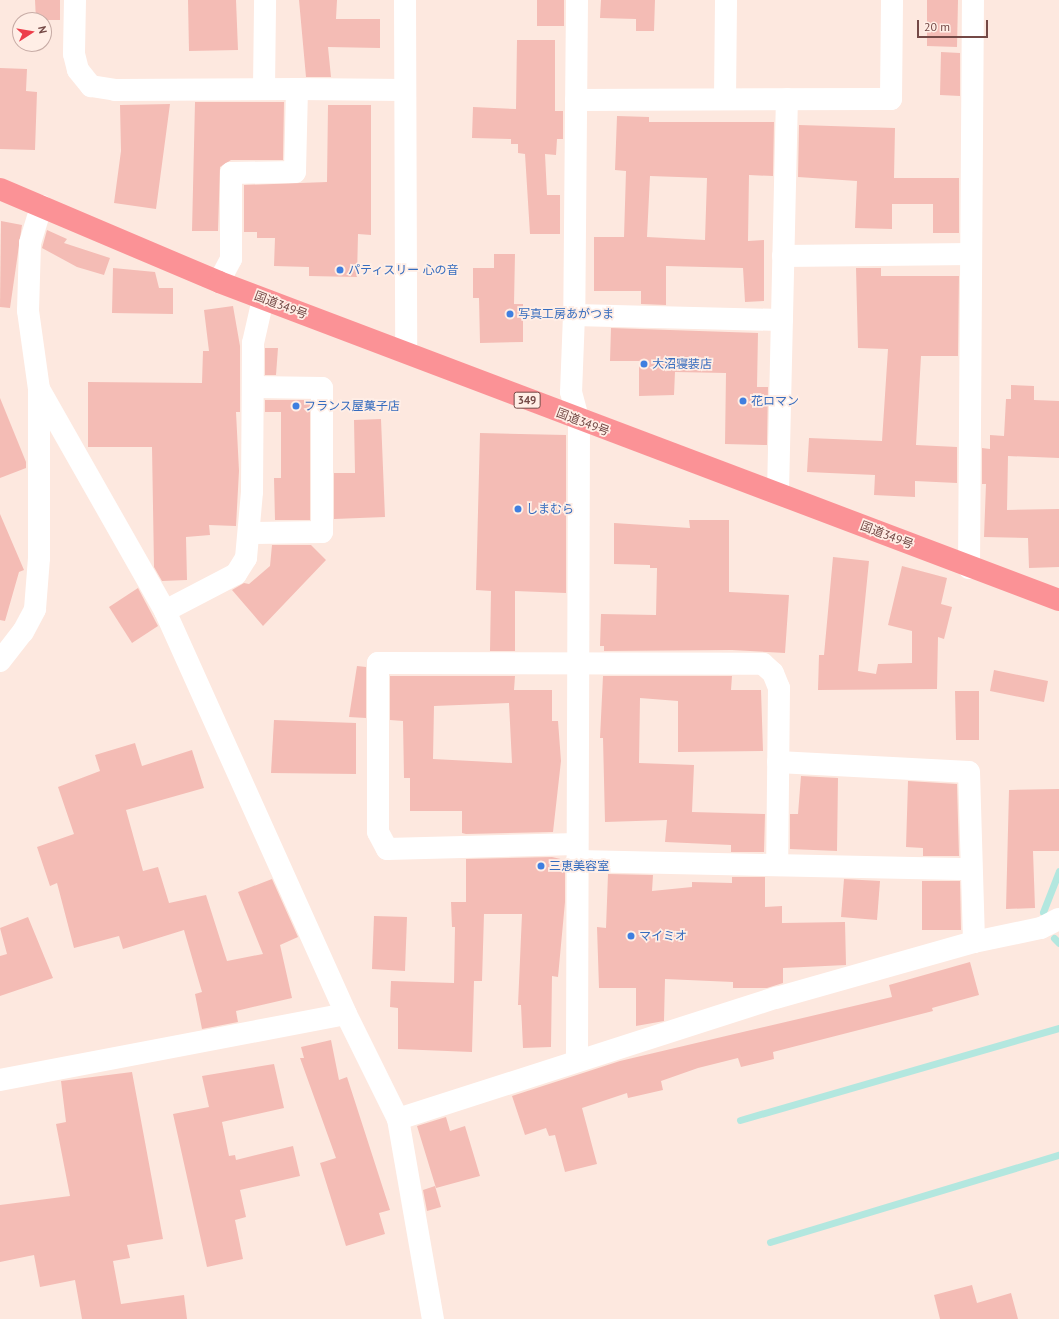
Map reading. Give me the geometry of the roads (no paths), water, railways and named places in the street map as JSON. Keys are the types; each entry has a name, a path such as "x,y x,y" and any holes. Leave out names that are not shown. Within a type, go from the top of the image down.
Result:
{"highway":[{"name":"国道349号","path":"0,188 219,282 406,352 579,421 778,492 969,568 1059,600"}],"street":[{"path":"75,0 74,54 78,70 91,86 115,90 264,88 404,90"},
{"path":"264,88 265,0"},
{"path":"405,0 404,90 406,352"},
{"path":"577,1060 579,421 571,392 574,315 578,0"},
{"path":"725,99 726,0"},
{"path":"576,100 891,99 892,0"},
{"path":"969,568 973,0"},
{"path":"219,282 230,259 231,173 295,172 297,89"},
{"path":"778,492 787,99"},
{"path":"0,660 23,632 35,609 39,558 39,388 28,311 30,243 41,206"},
{"path":"783,256 971,254"},
{"path":"165,611 236,574 246,558 249,533 254,387 253,343 263,299"},
{"path":"574,315 782,320"},
{"path":"249,533 322,532 322,388 254,387"},
{"path":"39,388 165,611 346,1014 398,1119 433,1319"},
{"path":"777,865 779,688 773,673 763,664 578,662 378,663 378,832 387,849 577,853 777,865 971,869"},
{"path":"778,762 969,772 974,942"},
{"path":"398,1119 577,1060 974,942 1041,928 1059,919"},
{"path":"0,1080 346,1014"}],"waterway":[{"path":"1043,912 1059,871"},
{"path":"1054,938 1059,943"},
{"path":"740,1120 1059,1028"},
{"path":"770,1242 1059,1155"}],"place":[{"name":"パティスリー 心の音","path":"340,270"},
{"name":"写真工房あがつま","path":"510,314"},
{"name":"大沼寝装店","path":"644,364"},
{"name":"花ロマン","path":"743,401"},
{"name":"フランス屋菓子店","path":"296,406"},
{"name":"しまむら","path":"518,509"},
{"name":"三恵美容室","path":"541,866"},
{"name":"マイミオ","path":"631,936"}]}
